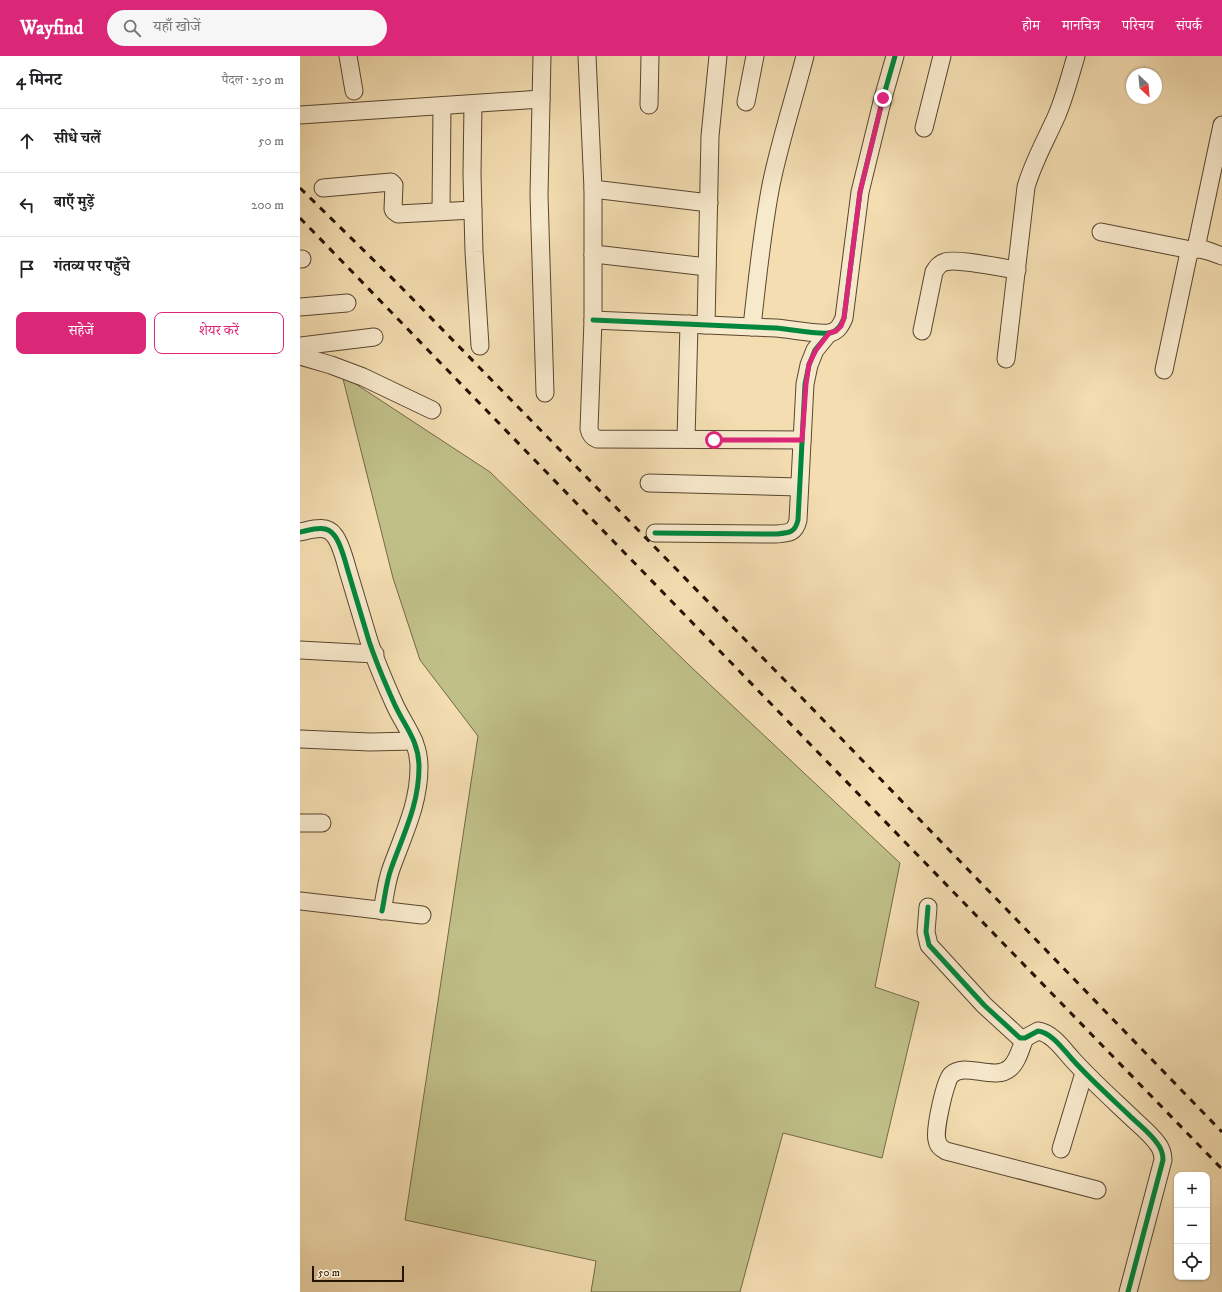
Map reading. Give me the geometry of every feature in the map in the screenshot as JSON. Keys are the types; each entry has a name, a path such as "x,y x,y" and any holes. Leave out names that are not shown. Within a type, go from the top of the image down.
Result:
{"street":[{"path":"348,56 354,92"},
{"path":"542,56 539,195 545,393"},
{"path":"587,56 593,190 593,320 590,434 592,437 597,439 802,440"},
{"path":"649,105 650,56"},
{"path":"706,325 710,136 718,56"},
{"path":"746,102 755,56"},
{"path":"752,327 760,256 771,186 784,128 805,56"},
{"path":"593,320 784,328 823,333 836,331 841,326 844,318 860,192 895,56"},
{"path":"924,128 942,56"},
{"path":"1006,359 1026,187 1031,170 1056,116 1076,56"},
{"path":"300,115 541,100"},
{"path":"473,104 472,174 474,252 480,346"},
{"path":"441,212 442,106"},
{"path":"1164,370 1188,257 1193,249 1222,125"},
{"path":"323,188 392,182 394,185 393,209 396,213 473,210"},
{"path":"593,190 709,203"},
{"path":"1101,232 1193,249 1200,248 1222,256"},
{"path":"593,255 707,267"},
{"path":"922,331 934,272 937,266 946,261 956,261 1016,270"},
{"path":"300,307 347,303"},
{"path":"686,440 689,324"},
{"path":"655,533 776,534 788,533 794,530 797,525 806,384 809,364 816,350 829,333"},
{"path":"300,346 374,338"},
{"path":"300,356 331,365 363,377 432,410"},
{"path":"649,483 800,488"},
{"path":"300,532 323,528 330,530 335,535 344,557 374,654 394,705 417,748 419,765 416,797 406,832 386,886 382,911"},
{"path":"300,650 374,654"},
{"path":"300,739 370,742 414,741"},
{"path":"300,823 322,823"},
{"path":"300,901 422,915"},
{"path":"928,907 927,940 932,950 1008,1028 1020,1038 1025,1038"},
{"path":"1097,1190 946,1151 940,1147 937,1140 937,1126 942,1101 950,1075 964,1070 992,1073 1009,1069 1014,1063 1025,1038 1038,1030 1054,1040 1084,1072 1156,1141 1163,1152 1163,1160 1128,1292"},
{"path":"1062,1149 1084,1072"}],"shaded area":[{"path":"342,375 490,472 689,665 900,863 875,987 919,1002 882,1158 783,1133 740,1292 591,1292 596,1261 405,1220 478,736 420,660 393,578"}],"railway":[{"path":"300,188 397,283 803,699 1222,1132"},
{"path":"300,218 1222,1169"}],"cycle path":[{"path":"593,320 776,328 818,333 830,333 837,329 844,318 860,192 895,56"},
{"path":"655,533 776,534 788,533 795,528 798,520 805,384 809,365 815,350 829,333"},
{"path":"300,532 313,529 327,530 334,535 339,543 369,641 394,703 414,741 418,757 418,781 410,820 389,874 382,911"},
{"path":"928,907 926,932 929,945 984,1005 1020,1038 1025,1038 1038,1031 1043,1032 1053,1038 1093,1081 1151,1135 1161,1149 1163,1160 1128,1292"}],"route":[{"path":"714,440 802,440 809,364 816,350 829,333 836,331 841,326 844,318 849,269 860,192 883,98"}]}
